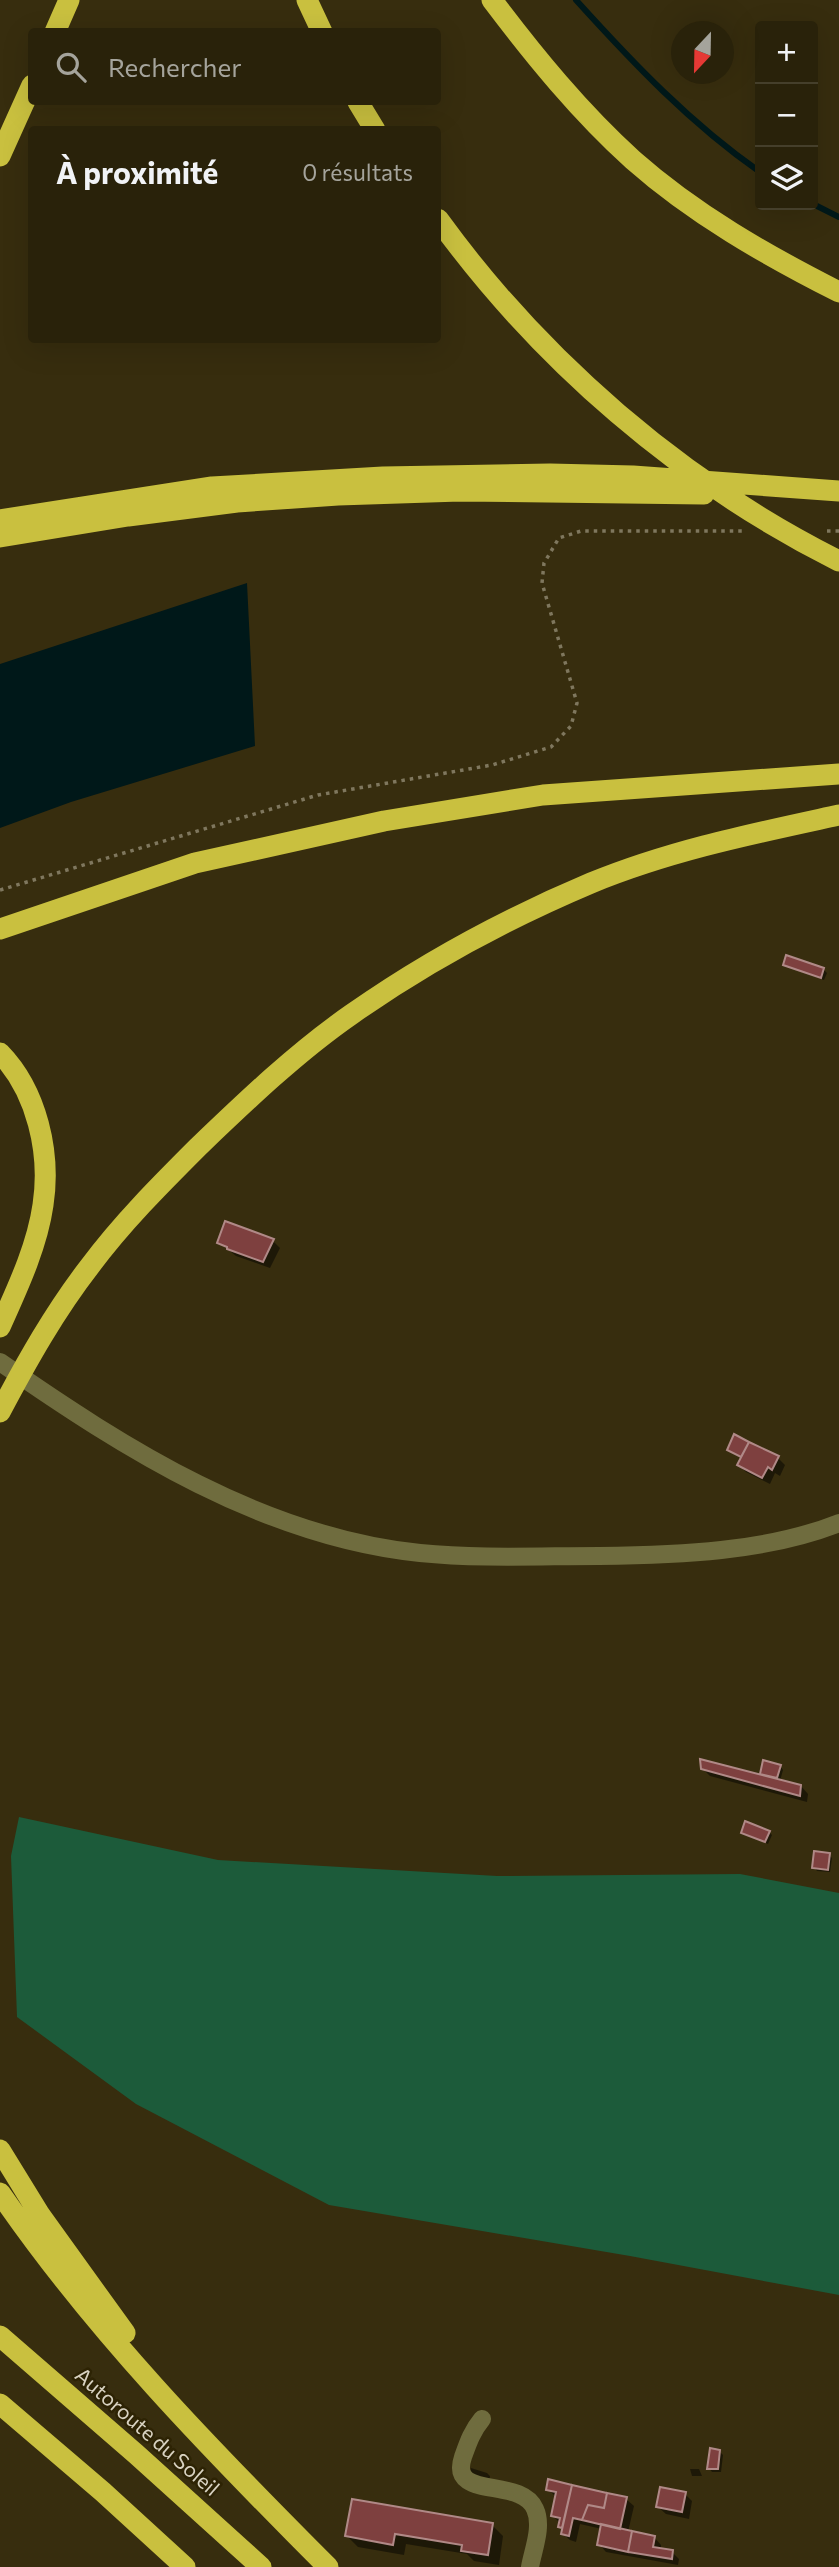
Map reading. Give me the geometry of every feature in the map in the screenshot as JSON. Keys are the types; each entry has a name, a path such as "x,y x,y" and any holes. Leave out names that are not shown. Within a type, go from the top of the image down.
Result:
{"highway":[{"path":"57,28 69,0"},
{"path":"307,0 320,28"},
{"path":"492,0 536,58 586,115 634,161 726,230 839,292"},
{"path":"0,156 28,94"},
{"path":"360,105 373,126"},
{"path":"441,223 494,291 592,391 696,474 828,548"},
{"path":"0,520 212,487 383,477 550,474 633,476 839,491"},
{"path":"0,537 223,504 338,495 567,491 839,496"},
{"path":"0,929 195,863 384,821 543,795 839,774"},
{"path":"0,1412 52,1319 90,1265 155,1191 252,1094 351,1014 439,960 530,910 593,882 652,861 737,837 839,815"},
{"path":"0,1053 25,1085 38,1120 45,1169 43,1205 32,1248 0,1327"},
{"path":"0,2150 40,2215 203,2439"},
{"path":"0,2193 108,2332 203,2439 328,2567"},
{"name":"Autoroute du Soleil","path":"0,2336 261,2567"},
{"path":"0,2404 185,2567"}],"street":[{"path":"0,1362 62,1405 168,1467 228,1497 295,1524 360,1543 418,1553 488,1557 638,1556 767,1545 796,1539 839,1523"},
{"path":"482,2419 470,2437 461,2464 461,2474 467,2481 478,2486 516,2492 527,2497 533,2504 537,2512 538,2526 530,2567"}],"path":[{"path":"0,890 318,795 492,765 551,747 570,726 577,702 542,583 544,562 559,538 581,531 744,531"},
{"path":"828,548 839,531"}],"green space":[{"path":"19,1817 218,1860 497,1876 740,1874 839,1893 839,2295 329,2205 136,2104 17,2017 11,1856"}],"water":[{"path":"247,583 255,746 71,802 0,828 0,664"}],"building":[{"path":"786,955 824,968 821,978 783,965"},
{"path":"225,1221 274,1239 263,1262 217,1243"},
{"path":"734,1434 749,1442 741,1457 727,1450"},
{"path":"749,1442 779,1456 772,1470 768,1467 762,1478 737,1465"},
{"path":"700,1759 801,1785 800,1796 701,1769"},
{"path":"763,1760 781,1765 777,1778 760,1774"},
{"path":"745,1821 770,1831 765,1842 741,1833"},
{"path":"814,1851 830,1853 828,1870 812,1868"},
{"path":"710,2448 720,2450 718,2469 707,2469"},
{"path":"548,2479 572,2485 562,2528 558,2527 560,2518 551,2516 556,2492 546,2490"},
{"path":"572,2485 607,2493 604,2508 588,2505 582,2520 573,2518 569,2536 561,2534"},
{"path":"660,2487 686,2492 682,2512 656,2507"},
{"path":"607,2493 627,2497 620,2529 582,2520 588,2505 604,2508"},
{"path":"352,2499 493,2523 488,2555 461,2551 462,2545 395,2534 393,2545 345,2536"},
{"path":"601,2524 632,2531 628,2552 597,2545"},
{"path":"632,2531 655,2536 653,2547 673,2550 672,2559 628,2552"}],"waterway":[{"path":"576,0 686,113 755,168"},
{"path":"818,206 839,217"}]}
